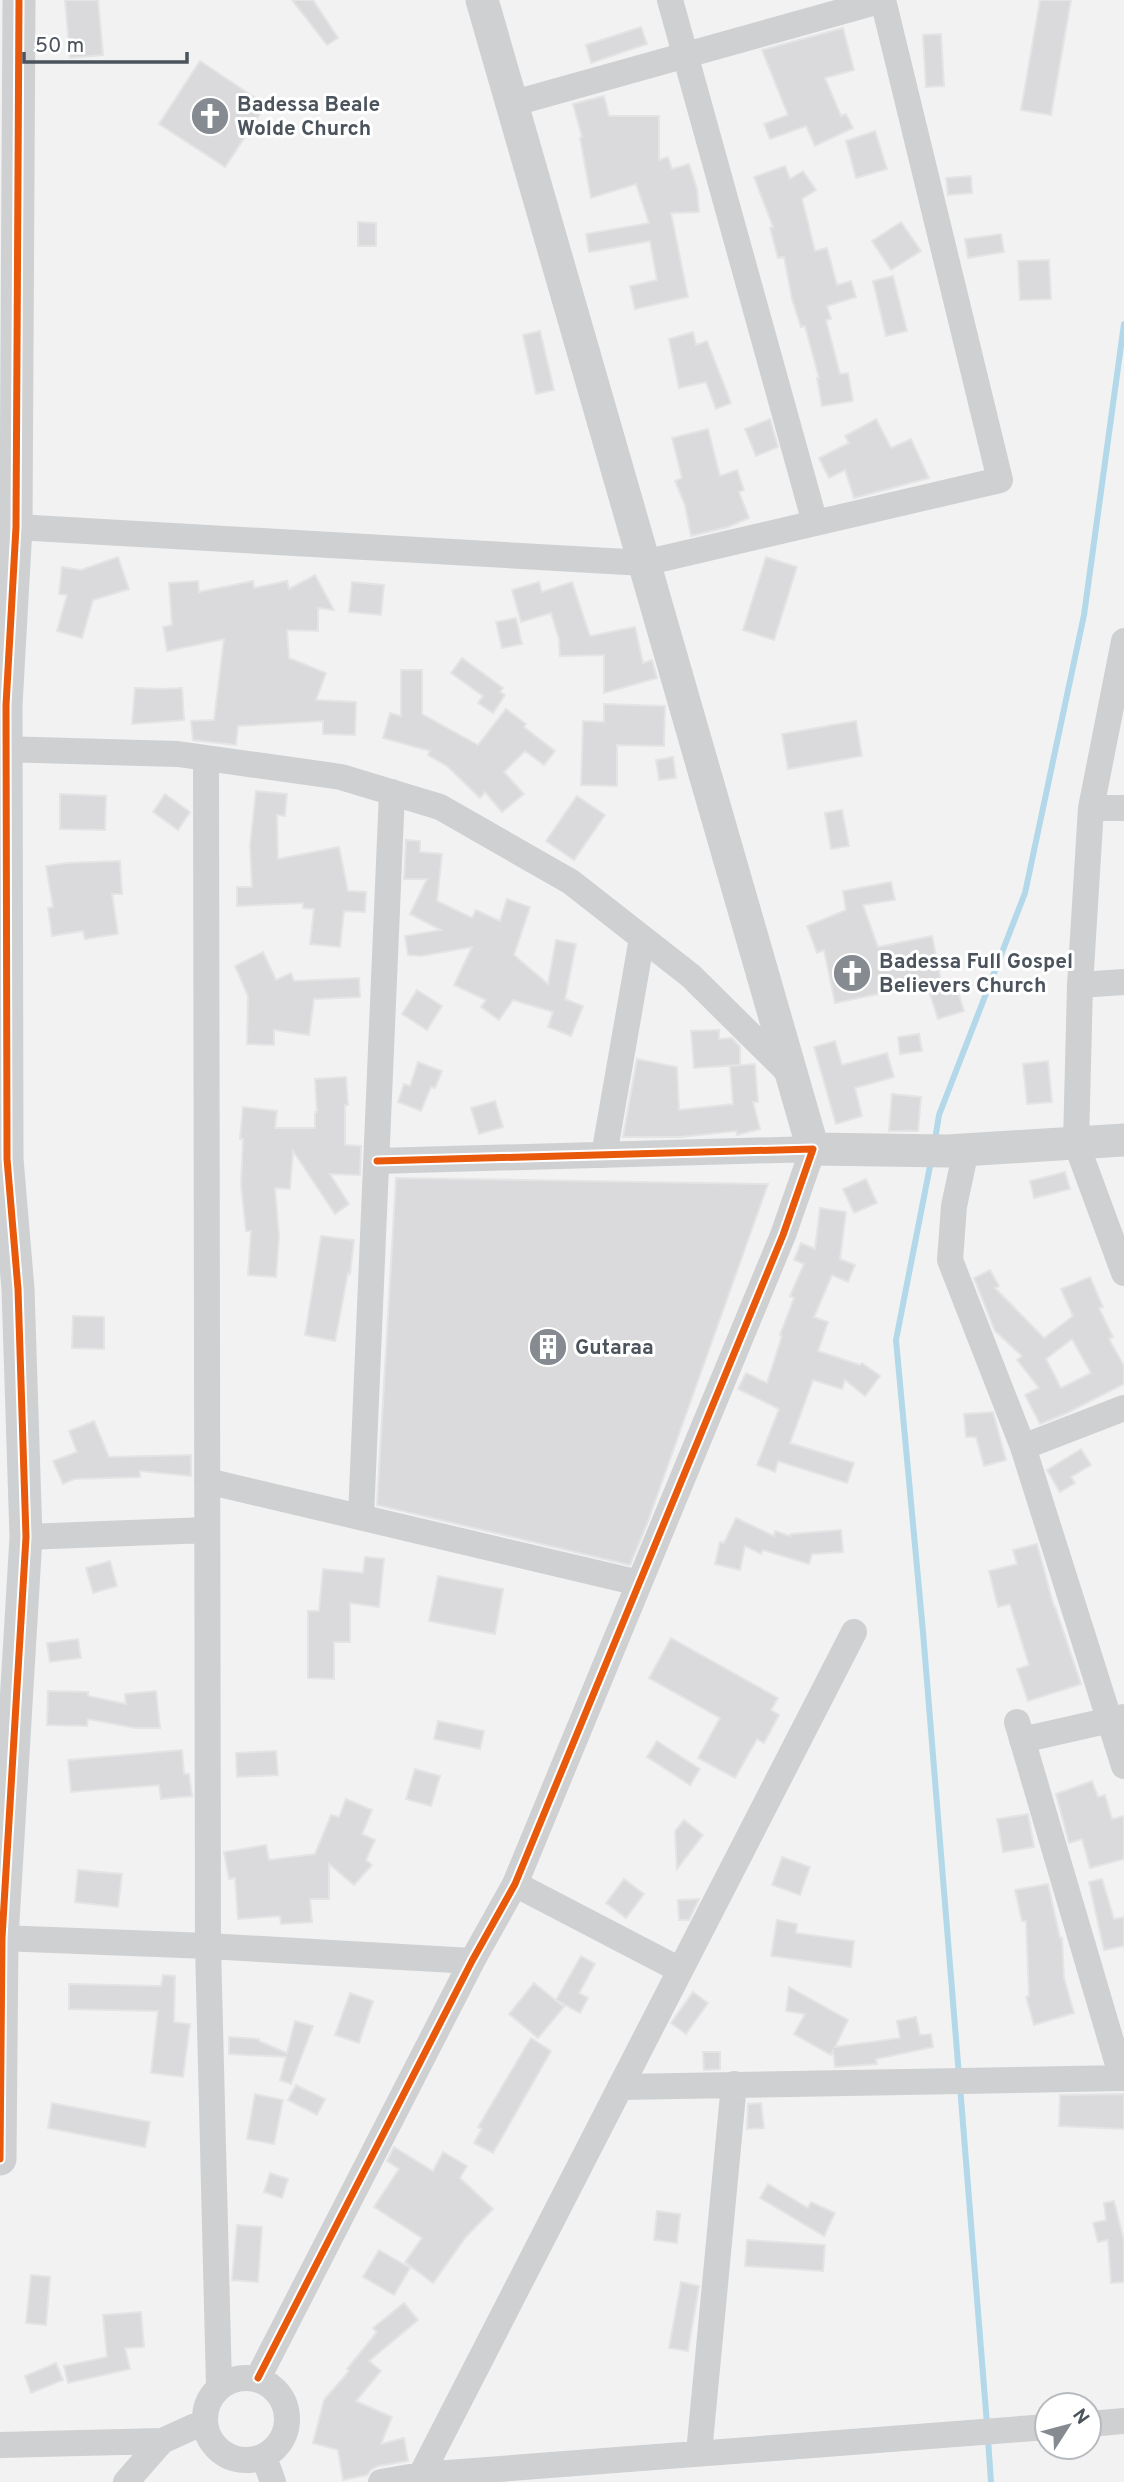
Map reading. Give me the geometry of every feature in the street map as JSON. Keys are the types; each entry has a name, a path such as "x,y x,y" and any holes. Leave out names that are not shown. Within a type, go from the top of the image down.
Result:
{"street":[{"path":"0,2159 1,1938 26,1537 18,1289 2,1169 3,749 7,573 16,527 19,0"},
{"path":"258,2378 472,1961 515,1884 783,1235 813,1149 482,0"},
{"path":"670,0 815,523"},
{"path":"16,527 644,564 1000,480 883,0 512,104"},
{"path":"1123,653 1091,808 1080,985 1076,1143 1124,1273"},
{"path":"3,749 178,754 341,777 440,807 559,875 642,938 691,976 793,1076"},
{"path":"206,758 208,1946 219,2386"},
{"path":"361,1517 392,792"},
{"path":"1091,808 1124,807"},
{"path":"604,1155 642,938"},
{"path":"1080,985 1124,982"},
{"path":"377,1161 813,1149 956,1151 1124,1140"},
{"path":"956,1151 950,1260 1023,1447 1117,1718 1124,1766"},
{"path":"1023,1447 1124,1408"},
{"path":"207,1480 639,1583"},
{"path":"26,1537 207,1530"},
{"path":"421,2475 854,1632"},
{"path":"620,2087 1123,2078 1020,1731 1117,1718"},
{"path":"515,1884 680,1970"},
{"path":"1,1938 208,1946 472,1961"},
{"path":"699,2453 734,2084"},
{"path":"237,2377 258,2378 275,2388 286,2406 287,2426 279,2444 264,2457 244,2461 225,2455 210,2441 204,2422 207,2402 219,2386 237,2377"},
{"path":"1103,2423 1124,2421"},
{"path":"0,2445 162,2441 204,2422"},
{"path":"381,2482 421,2475 640,2470 699,2453 1033,2428"},
{"path":"126,2482 162,2441"},
{"path":"264,2457 273,2482"}],"building":[{"path":"65,0 98,0 103,55 70,58"},
{"path":"292,0 313,0 338,38 327,45"},
{"path":"1040,0 1071,0 1051,115 1021,110"},
{"path":"641,27 647,44 591,63 586,45"},
{"path":"843,28 854,70 825,78 841,116 846,114 853,128 815,146 806,126 770,139 764,124 788,115 762,50"},
{"path":"941,34 944,86 926,87 923,35"},
{"path":"200,61 266,105 225,167 159,124"},
{"path":"604,96 609,116 659,116 659,160 668,157 672,169 689,164 697,189 699,212 671,213 688,297 635,309 630,286 657,280 650,241 589,252 586,234 649,223 636,184 591,198 580,138 582,137 573,104"},
{"path":"875,131 887,169 856,178 846,141"},
{"path":"785,166 790,179 803,171 816,190 802,199 815,251 827,248 837,285 851,281 856,297 827,306 831,319 826,320 840,374 848,373 853,401 822,406 819,378 805,326 801,327 792,299 784,257 778,258 770,228 773,227 754,177"},
{"path":"971,176 972,193 948,195 946,178"},
{"path":"358,222 376,223 376,246 358,246"},
{"path":"901,222 921,251 891,270 872,241"},
{"path":"1001,234 1004,252 968,258 965,239"},
{"path":"1049,260 1051,299 1020,300 1018,261"},
{"path":"893,276 907,331 886,336 873,281"},
{"path":"540,331 554,390 536,394 523,335"},
{"path":"693,332 696,345 707,341 731,403 716,409 706,382 679,388 669,339"},
{"path":"770,419 778,447 756,456 745,429"},
{"path":"876,419 891,448 911,439 929,478 854,498 845,470 829,478 819,458 849,443 845,436"},
{"path":"708,429 720,476 737,470 744,490 739,492 749,518 728,527 691,536 685,505 675,481 682,478 672,438"},
{"path":"118,557 129,589 93,600 82,638 57,631 67,595 59,594 62,567 81,570"},
{"path":"766,557 797,567 774,640 743,630"},
{"path":"315,575 334,610 318,608 318,631 287,630 289,658 326,673 316,700 356,702 355,735 323,734 323,721 238,726 236,745 193,740 191,721 214,720 224,639 167,651 163,627 172,625 169,583 198,581 199,592 253,581 254,588 287,581 289,589"},
{"path":"352,582 384,585 381,615 349,612"},
{"path":"539,582 542,592 572,582 590,636 635,627 643,663 652,660 657,678 604,693 604,655 560,656 559,639 551,613 521,622 512,590"},
{"path":"516,618 522,644 502,648 496,622"},
{"path":"462,658 503,688 500,692 505,695 493,713 478,703 483,696 451,673"},
{"path":"401,670 422,670 422,714 478,745 506,709 555,751 544,765 525,751 504,772 524,794 502,812 485,792 480,798 447,766 428,755 430,751 383,738 390,713 401,716"},
{"path":"135,688 182,688 184,720 132,724"},
{"path":"604,704 665,706 664,746 617,745 617,786 581,785 583,721 604,722"},
{"path":"856,721 862,756 788,769 782,734"},
{"path":"673,757 676,778 659,780 656,760"},
{"path":"256,791 287,794 285,816 277,815 278,859 339,847 348,891 366,892 365,912 344,911 340,947 310,944 314,909 303,908 303,903 237,906 237,887 252,887 250,846"},
{"path":"60,794 106,796 105,830 60,829"},
{"path":"165,794 190,812 178,830 153,812"},
{"path":"577,796 605,815 574,860 546,841"},
{"path":"842,810 849,846 831,849 825,813"},
{"path":"406,840 420,841 420,852 442,854 437,901 472,918 476,910 500,921 507,899 530,907 514,955 548,984 556,940 576,944 565,999 583,1006 571,1036 548,1027 553,1012 513,1000 499,1020 481,1007 486,1000 454,985 472,947 421,956 408,955 405,936 441,930 410,914 427,879 404,879"},
{"path":"120,861 122,894 112,894 118,934 85,939 83,931 52,936 48,908 53,907 46,866"},
{"path":"891,882 895,900 863,905 878,947 932,936 941,981 835,1003 824,950 817,953 807,926 846,910 843,891"},
{"path":"263,952 276,980 291,973 294,981 359,978 360,997 314,999 309,1035 274,1030 274,1045 247,1044 248,996 235,966"},
{"path":"955,983 964,1011 938,1019 929,991"},
{"path":"417,990 442,1006 427,1030 402,1014"},
{"path":"719,1030 719,1039 732,1038 740,1047 740,1065 694,1068 691,1031"},
{"path":"919,1034 922,1051 900,1054 898,1037"},
{"path":"835,1041 842,1065 887,1053 894,1077 855,1088 862,1116 836,1124 814,1047"},
{"path":"637,1059 677,1067 679,1110 733,1104 730,1066 755,1064 758,1102 753,1102 760,1129 737,1135 736,1131 680,1137 623,1137"},
{"path":"1048,1061 1052,1102 1027,1104 1023,1064"},
{"path":"418,1062 442,1071 435,1088 431,1087 421,1111 398,1102 404,1084 410,1086"},
{"path":"346,1077 348,1105 345,1105 345,1145 361,1146 360,1175 330,1174 349,1204 335,1214 293,1151 290,1189 275,1188 279,1236 276,1277 248,1275 251,1231 246,1231 241,1185 243,1139 240,1139 243,1107 277,1111 275,1128 315,1128 315,1079"},
{"path":"892,1094 921,1097 918,1131 889,1131"},
{"path":"495,1101 503,1127 479,1134 471,1108"},
{"path":"1065,1172 1070,1189 1034,1198 1030,1181"},
{"name":"Gutaraa","path":"396,1178 768,1184 630,1565 377,1505"},
{"path":"866,1179 877,1203 854,1213 843,1189"},
{"path":"820,1208 846,1212 840,1259 855,1265 848,1282 832,1275 814,1317 828,1322 818,1351 860,1365 862,1363 880,1376 865,1396 845,1380 842,1389 813,1380 790,1443 854,1463 847,1483 778,1461 775,1472 757,1465 779,1409 738,1389 746,1373 767,1383 782,1336 780,1335 794,1298 790,1296 804,1264 794,1260 801,1243 815,1249"},
{"path":"321,1236 354,1240 350,1274 348,1273 335,1341 305,1335"},
{"path":"990,1270 999,1286 995,1288 1044,1338 1073,1316 1061,1289 1090,1277 1103,1307 1099,1308 1113,1337 1109,1339 1124,1366 1124,1384 1040,1424 1025,1395 1039,1388 1017,1360 1022,1356 995,1331 974,1278","holes":["1072,1339 1091,1373 1061,1388 1046,1359"]},
{"path":"73,1316 104,1317 104,1349 72,1348"},
{"path":"993,1412 1006,1460 984,1466 976,1437 966,1437 964,1414"},
{"path":"94,1421 109,1457 191,1455 191,1476 140,1471 140,1477 74,1479 63,1484 53,1461 77,1452 69,1431"},
{"path":"1081,1449 1091,1465 1071,1477 1075,1483 1060,1492 1047,1470"},
{"path":"736,1518 774,1536 775,1531 790,1536 841,1530 843,1552 812,1554 809,1564 763,1550 761,1554 745,1546 740,1570 715,1564 720,1542 724,1543"},
{"path":"1037,1544 1054,1607 1081,1684 1028,1701 1017,1669 1029,1665 1010,1604 998,1607 989,1571 1017,1564 1013,1550"},
{"path":"365,1557 384,1559 379,1607 350,1603 350,1642 334,1642 334,1679 308,1678 308,1611 319,1611 323,1569 363,1573"},
{"path":"110,1561 117,1586 93,1593 86,1568"},
{"path":"438,1576 503,1589 495,1634 429,1621"},
{"path":"671,1638 778,1698 771,1710 779,1715 764,1743 757,1739 735,1778 698,1758 720,1718 649,1678"},
{"path":"78,1639 81,1658 50,1662 47,1643"},
{"path":"48,1691 88,1692 88,1696 126,1704 125,1694 156,1691 160,1728 135,1728 88,1719 87,1726 47,1725"},
{"path":"438,1721 484,1731 480,1749 434,1739"},
{"path":"657,1741 700,1769 690,1785 647,1757"},
{"path":"182,1750 184,1774 189,1774 192,1796 161,1799 159,1785 71,1792 68,1760"},
{"path":"276,1751 278,1775 237,1777 236,1753"},
{"path":"415,1769 440,1776 431,1806 406,1799"},
{"path":"1092,1781 1098,1797 1105,1795 1112,1819 1124,1816 1124,1859 1090,1868 1082,1839 1069,1843 1056,1794"},
{"path":"346,1799 372,1810 362,1834 375,1840 366,1860 372,1865 354,1885 329,1864 329,1899 310,1899 312,1922 281,1924 280,1916 238,1919 235,1878 229,1879 224,1852 266,1845 269,1860 315,1854 331,1815 339,1817"},
{"path":"1028,1814 1034,1847 1003,1852 997,1819"},
{"path":"684,1820 703,1835 677,1869 675,1831"},
{"path":"782,1857 810,1867 800,1895 772,1885"},
{"path":"78,1870 122,1874 118,1907 75,1902"},
{"path":"624,1879 644,1894 626,1918 606,1903"},
{"path":"1102,1879 1114,1919 1124,1917 1124,1946 1104,1950 1089,1882"},
{"path":"1048,1884 1062,1938 1064,1978 1074,2013 1034,2025 1026,1997 1029,1996 1026,1921 1022,1921 1015,1890"},
{"path":"699,1899 689,1920 679,1920 678,1900"},
{"path":"777,1920 797,1924 796,1933 854,1941 851,1967 771,1956"},
{"path":"581,1956 595,1964 579,1993 588,1998 580,2013 556,2000"},
{"path":"163,1975 175,1976 174,2022 190,2024 183,2077 151,2073 158,2011 69,2009 69,1984 161,1986"},
{"path":"534,1983 564,2007 538,2038 509,2014"},
{"path":"789,1987 848,2020 835,2047 900,2038 897,2021 916,2017 920,2035 931,2034 933,2047 876,2059 877,2064 835,2067 833,2050 831,2055 794,2034 805,2014 786,2011"},
{"path":"693,1992 708,2003 686,2034 671,2023"},
{"path":"350,1993 373,2001 359,2043 335,2035"},
{"path":"295,2021 313,2026 291,2084 280,2080 286,2057 229,2054 229,2037 259,2039 287,2053"},
{"path":"531,2038 551,2051 493,2153 474,2143 482,2129 478,2127"},
{"path":"703,2052 720,2052 720,2069 704,2070"},
{"path":"296,2085 325,2099 317,2115 288,2100"},
{"path":"255,2094 283,2100 274,2144 247,2139"},
{"path":"1124,2094 1124,2129 1059,2126 1060,2095"},
{"path":"52,2103 150,2122 145,2147 48,2128"},
{"path":"761,2103 764,2128 747,2129 748,2104"},
{"path":"394,2147 433,2171 443,2152 467,2166 460,2178 493,2209 466,2237 433,2283 405,2262 422,2238 374,2207 399,2169 387,2161"},
{"path":"270,2173 288,2179 282,2198 264,2192"},
{"path":"768,2184 808,2208 811,2202 835,2213 824,2236 760,2198"},
{"path":"1114,2201 1124,2241 1124,2282 1111,2283 1108,2240 1098,2242 1093,2223 1106,2220 1104,2203"},
{"path":"657,2211 680,2214 677,2243 654,2240"},
{"path":"237,2225 262,2227 258,2282 232,2280"},
{"path":"747,2240 825,2245 823,2271 745,2266"},
{"path":"379,2250 410,2268 394,2295 363,2277"},
{"path":"31,2275 50,2277 46,2325 26,2323"},
{"path":"681,2282 699,2286 688,2351 669,2348"},
{"path":"404,2303 418,2320 369,2361 381,2371 356,2401 392,2417 381,2444 404,2438 408,2461 378,2466 367,2475 343,2480 338,2450 313,2443 324,2400 377,2332 373,2328"},
{"path":"141,2312 144,2347 125,2348 130,2369 68,2383 64,2366 107,2357 103,2315"},
{"path":"56,2363 63,2380 31,2393 25,2376"}],"waterway":[{"path":"935,1140 939,1115 1025,893 1084,615 1124,324"},
{"path":"931,1161 896,1340 959,2076"},
{"path":"960,2086 987,2424"},
{"path":"988,2439 991,2482"}],"cycle path":[{"path":"0,2159 2,1938 26,1537 18,1289 7,1159 6,705 16,527 19,0"},
{"path":"258,2378 472,1961 515,1884 783,1235 813,1149 377,1161"}],"place":[{"name":"Badessa Beale Wolde Church","path":"210,116"},
{"name":"Badessa Full Gospel Believers Church","path":"852,973"},
{"name":"Gutaraa","path":"548,1347"}]}
